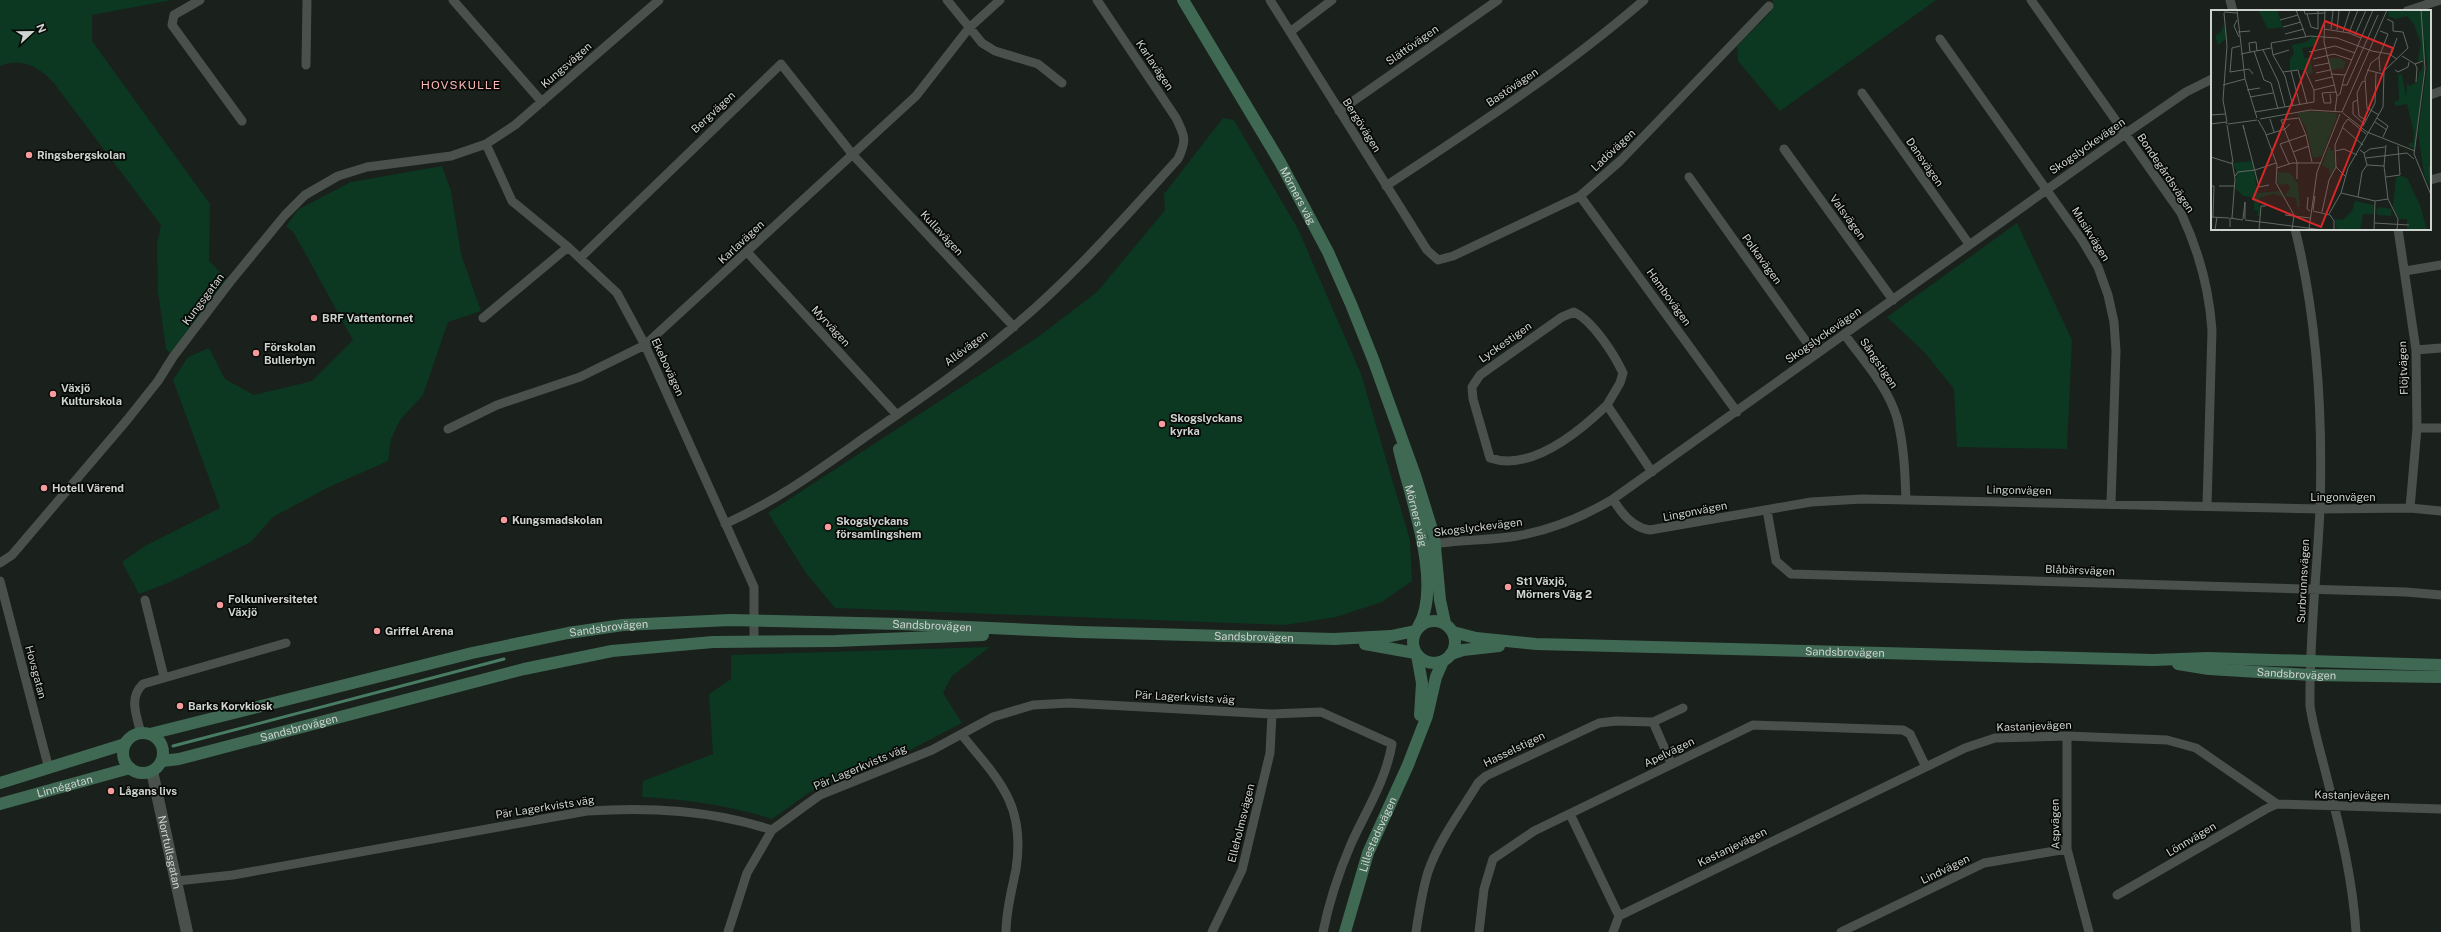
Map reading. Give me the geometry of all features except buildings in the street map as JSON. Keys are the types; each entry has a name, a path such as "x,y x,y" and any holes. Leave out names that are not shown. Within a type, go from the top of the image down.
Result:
{"main road":[{"name":"Mörners väg","path":"1183,0 1277,156 1328,252 1373,359 1415,475 1436,544 1440,600 1449,627"},
{"name":"Mörners väg","path":"1389,405 1423,547 1426,578 1425,607 1423,619 1416,629"},
{"name":"Sandsbrovägen","path":"146,734 538,638 653,623 730,620 755,622 900,624 1079,632 1334,639 1391,636 1416,629"},
{"path":"1432,620 1449,627 1455,642 1447,658 1431,663 1416,654 1412,640 1416,629 1432,620"},
{"name":"Sandsbrovägen","path":"1449,627 1476,638 1536,644 2153,660 2208,658 2441,665"},
{"name":"Sandsbrovägen","path":"162,761 179,759 571,658 612,651 705,643 1079,632"},
{"name":"Sandsbrovägen","path":"1334,639 1406,650 1416,654"},
{"name":"Sandsbrovägen","path":"1447,658 1478,648 1536,644"},
{"name":"Lillestadsvägen","path":"1416,654 1422,683 1418,740"},
{"name":"Lillestadsvägen","path":"1345,932 1352,901 1368,853 1418,740 1427,716 1436,677 1447,658"},
{"name":"Sandsbrovägen","path":"2153,660 2209,669 2311,675 2441,677"},
{"path":"146,734 156,738 163,748 162,761 152,771 140,773 130,768 123,757 125,744 129,739 146,734"},
{"name":"Linnégatan","path":"0,783 49,769 125,744"},
{"name":"Linnégatan","path":"0,804 130,768"}],"street":[{"path":"200,0 174,15 172,25 242,121"},
{"path":"306,65 307,0"},
{"path":"453,0 542,102"},
{"name":"Kungsvägen","path":"486,144 515,125 659,0"},
{"path":"947,0 982,43 995,51 1038,64 1062,83"},
{"name":"Karlavägen","path":"448,429 497,405 580,377 645,345 748,253 916,96 969,28 1000,0"},
{"name":"Karlavägen","path":"1097,0 1176,118 1185,135 1184,146"},
{"name":"Bergövägen","path":"1270,0 1427,250 1432,257 1438,260"},
{"path":"1290,32 1332,0"},
{"name":"Slättövägen","path":"1339,111 1498,0"},
{"name":"Bastövägen","path":"1386,186 1539,84 1605,34 1644,0"},
{"name":"Bondegårdsvägen","path":"2031,0 2181,213 2194,242 2205,275 2210,301 2212,330 2207,506"},
{"path":"2230,0 2233,10"},
{"path":"2410,10 2440,0"},
{"name":"Ladövägen","path":"1438,260 1453,256 1580,196 1650,131 1769,6"},
{"name":"Musikvägen","path":"1940,39 2082,240 2098,267 2108,295 2114,322 2116,351 2111,503"},
{"name":"Bergvägen","path":"580,258 781,64 853,155"},
{"name":"Skogslyckevägen","path":"1423,547 1436,544 1515,536 1544,530 1581,517 1613,499 2125,134 2186,92 2211,80"},
{"path":"2431,95 2441,91"},
{"name":"Dansvägen","path":"1862,93 1969,244"},
{"name":"Ekebovägen","path":"486,144 512,202 568,247 617,293 645,345 754,587 754,642"},
{"name":"Kungsgatan","path":"0,563 12,555 127,420 230,282 285,215 305,194 338,176 367,167 451,156 486,144"},
{"name":"Allévägen","path":"725,524 762,507 785,494 897,415 1014,327 1100,245 1178,159 1184,146"},
{"name":"Valsvägen","path":"1784,149 1893,300"},
{"name":"Kullavägen","path":"853,155 1014,327"},
{"name":"Polkavägen","path":"1689,177 1815,354"},
{"path":"2431,180 2441,177"},
{"name":"Hambovägen","path":"1580,196 1737,412"},
{"name":"Surbrunnsvägen","path":"2295,230 2310,295 2317,353 2321,415 2320,509 2314,589 2310,706 2313,729 2334,807 2355,912 2356,932"},
{"name":"Flöjtvägen","path":"2398,230 2416,350 2417,428 2410,508"},
{"path":"483,318 568,247"},
{"name":"Myrvägen","path":"748,253 897,415"},
{"path":"2405,271 2441,265"},
{"name":"Lyckestigen","path":"1574,312 1584,316 1617,361 1623,373 1620,383 1607,405 1568,438 1532,456 1502,462 1490,458 1473,398 1472,387 1480,375 1562,317 1574,312"},
{"name":"Sångstigen","path":"1845,335 1882,387 1896,416 1905,456 1906,500"},
{"path":"2416,350 2441,348"},
{"path":"1607,405 1652,472"},
{"path":"2417,428 2441,428"},
{"name":"Lingonvägen","path":"1613,499 1630,521 1642,530 1650,530 1811,502 1862,499 2111,503 2320,509 2410,508 2441,511"},
{"name":"Blåbärsvägen","path":"1767,510 1776,561 1791,574 2314,589 2441,595"},
{"name":"Hovsgatan","path":"0,581 49,769"},
{"path":"145,600 164,677"},
{"path":"146,734 135,708 136,694 143,684 286,642"},
{"name":"Pär Lagerkvists väg","path":"177,881 233,875 587,812 629,808 684,810 714,815 772,830 820,794 932,750 993,717 1033,705 1070,703 1272,714 1321,712 1392,744"},
{"path":"1671,763 1653,722 1683,708"},
{"name":"Elleholmsvägen","path":"1212,932 1242,870 1270,753 1272,714"},
{"name":"Hasselstigen","path":"1416,932 1421,899 1428,871 1443,841 1478,783 1486,776 1593,725 1616,721 1653,722"},
{"name":"Apelvägen","path":"1479,932 1484,889 1493,859 1534,831 1671,763 1753,725 1903,730 1910,734 1926,767"},
{"path":"961,734 1000,780 1012,804 1019,834 1016,868 1006,918 1006,932"},
{"name":"Kastanjevägen","path":"1619,916 1965,748 1995,738 2067,736 2167,740 2196,748 2277,804 2334,807 2441,809"},
{"name":"Aspvägen","path":"2067,736 2067,849 2089,932"},
{"name":"Lillestadsvägen","path":"1323,932 1331,899 1352,844 1374,800 1392,744"},
{"name":"Norrtullsgatan","path":"152,771 187,932"},
{"name":"Lönnvägen","path":"2117,895 2277,804"},
{"path":"1570,814 1619,916 1613,932"},
{"path":"728,932 747,872 772,830"},
{"name":"Lindvägen","path":"1841,932 1984,863 2067,849"}],"green space":[{"path":"0,0 172,0 92,15 92,41 210,204 209,261 230,282 173,357 166,349 158,292 157,244 161,225 48,77 36,68 22,63 8,63 0,66"},
{"path":"1773,0 1935,1 1780,111 1738,61 1737,46 1770,13"},
{"path":"1223,118 1234,120 1298,229 1361,374 1410,540 1412,581 1382,602 1336,617 1285,625 835,608 806,573 768,513 1038,337 1097,292 1165,210 1164,194"},
{"path":"442,166 451,191 461,254 481,311 448,322 423,395 400,420 391,439 388,461 329,487 273,517 251,542 168,583 139,594 122,562 145,546 220,508 173,380 188,357 209,348 225,379 254,395 312,381 353,340 294,233 286,226 299,209 351,182"},
{"path":"2017,223 2072,340 2067,449 1957,447 1954,389 1925,353 1887,317"},
{"path":"990,647 952,676 943,693 962,723 912,749 875,763 810,792 772,819 741,810 708,804 675,799 642,797 643,781 713,754 709,694 731,679 731,655"}],"waterway":[{"path":"173,746 504,659"}],"place":[{"name":"Ringsbergskolan","path":"29,155"},
{"name":"BRF Vattentornet","path":"314,318"},
{"name":"Förskolan Bullerbyn","path":"256,353"},
{"name":"Växjö Kulturskola","path":"53,394"},
{"name":"Skogslyckans kyrka","path":"1162,424"},
{"name":"Hotell Värend","path":"44,488"},
{"name":"Kungsmadskolan","path":"504,520"},
{"name":"Skogslyckans församlingshem","path":"828,527"},
{"name":"St1 Växjö, Mörners Väg 2","path":"1508,587"},
{"name":"Folkuniversitetet Växjö","path":"220,605"},
{"name":"Griffel Arena","path":"377,631"},
{"name":"Barks Korvkiosk","path":"180,706"},
{"name":"Lågans livs","path":"111,791"}],"district":[{"name":"HOVSKULLE","path":"461,85"}]}
